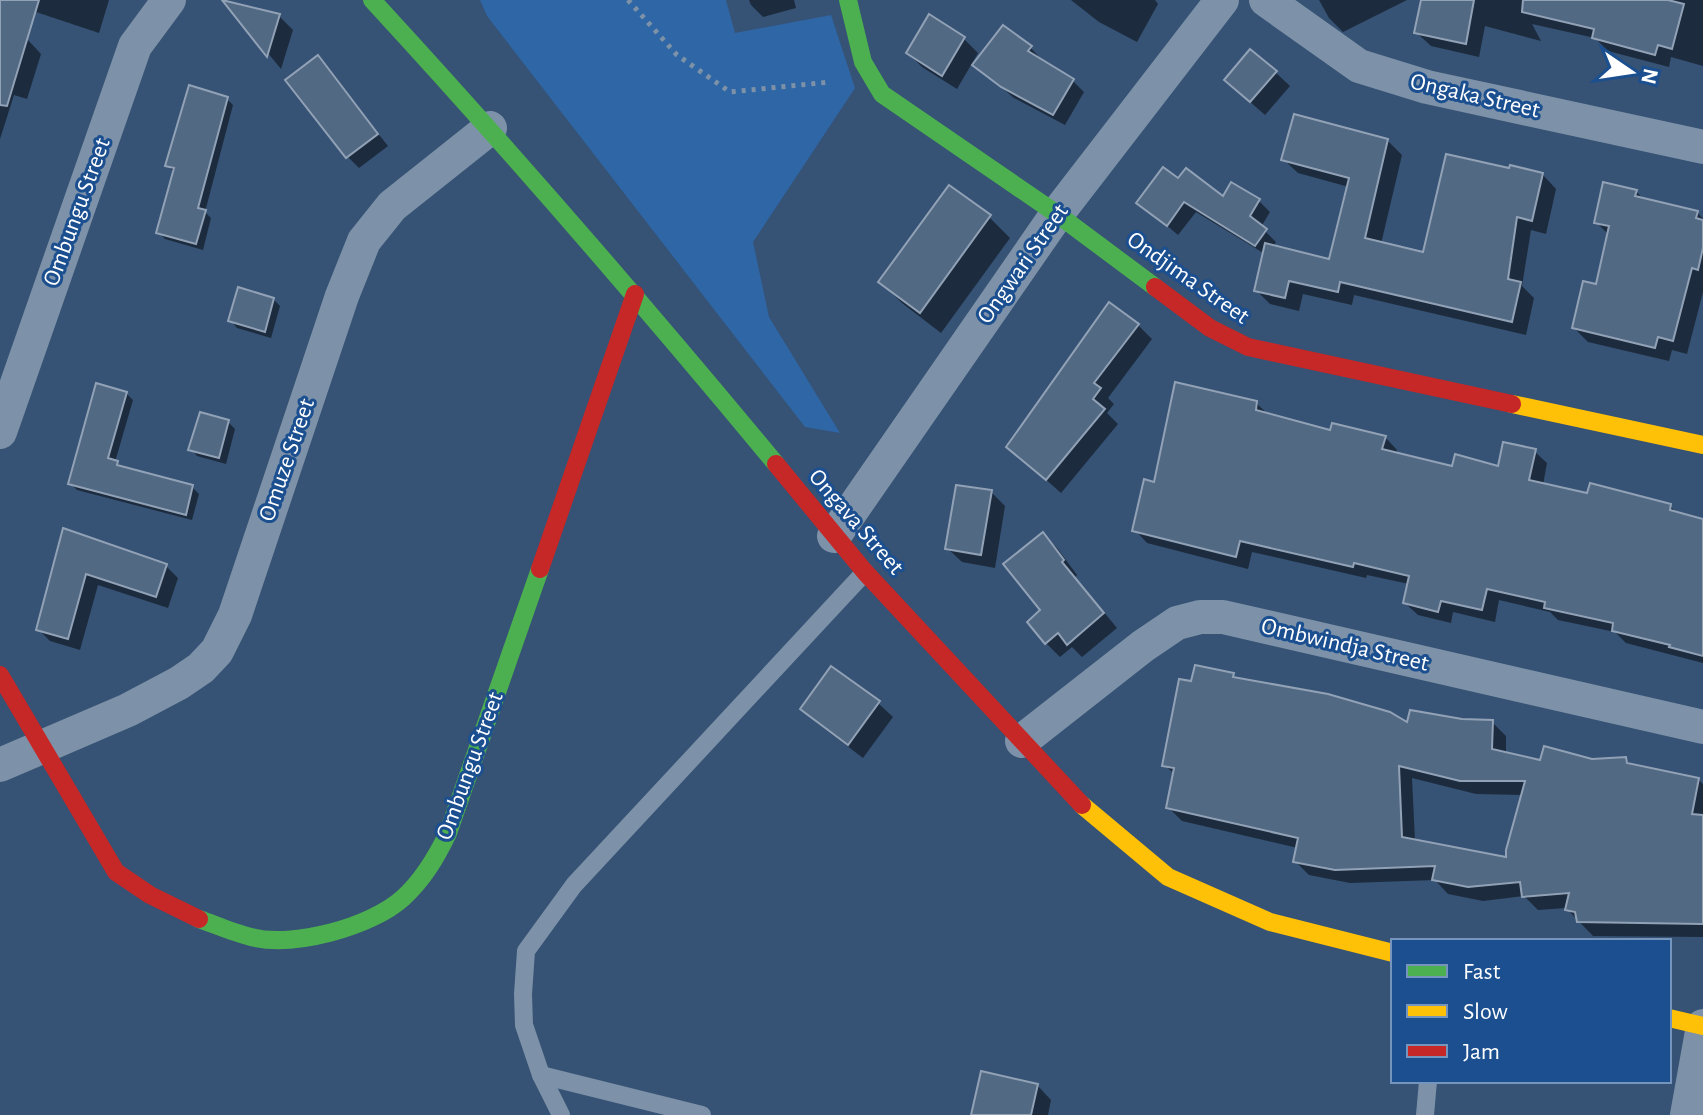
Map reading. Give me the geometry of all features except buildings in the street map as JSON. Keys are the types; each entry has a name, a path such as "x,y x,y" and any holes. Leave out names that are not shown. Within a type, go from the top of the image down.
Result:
{"street":[{"name":"Ombungu Street","path":"0,432 135,46 169,0"},
{"name":"Ongava Street","path":"372,0 490,128 635,294 865,572 1085,808 1168,877 1270,922 1391,952"},
{"name":"Ondjima Street","path":"848,0 863,62 882,94 1057,214 1210,328 1248,347 1703,445"},
{"name":"Ongwari Street","path":"834,536 1057,214 1222,0"},
{"name":"Ongaka Street","path":"1266,0 1359,66 1427,87 1703,147"},
{"name":"Omuze Street","path":"0,765 128,710 179,683 201,668 217,651 235,615 342,296 364,241 392,206 490,128"},
{"name":"Ombungu Street","path":"0,675 116,872 150,895 197,918 253,938 293,941 324,935 364,920 401,900 432,866 448,833 635,294"},
{"name":"Ombwindja Street","path":"1022,741 1143,646 1177,623 1200,617 1239,621 1703,727"},
{"path":"1671,1018 1703,1026 1687,1115"}],"lane":[{"path":"561,1115 541,1075 524,1025 526,951 574,885 865,572"},
{"path":"541,1075 702,1115"},
{"path":"1425,1115 1428,1083"}],"path":[{"path":"628,0 677,55 730,92 870,78"}],"shaded area":[{"path":"480,0 726,0 735,33 831,15 855,88 753,242 769,317 840,433 805,427 487,16"}],"traffic: fast":[{"path":"372,0 577,229 776,464"},
{"path":"848,0 863,62 882,94 1057,214 1155,287"},
{"path":"199,919 268,940 309,937 372,918 403,898 417,884 448,833 540,569"}],"traffic: slow":[{"path":"1512,404 1703,445"},
{"path":"1082,805 1168,877 1270,922 1391,952"},
{"path":"1671,1018 1703,1026"}],"traffic: jam":[{"path":"1155,287 1210,328 1248,347 1512,404"},
{"path":"540,569 635,294"},
{"path":"776,464 865,572 1082,805"},
{"path":"0,675 116,872 150,895 199,919"}]}
